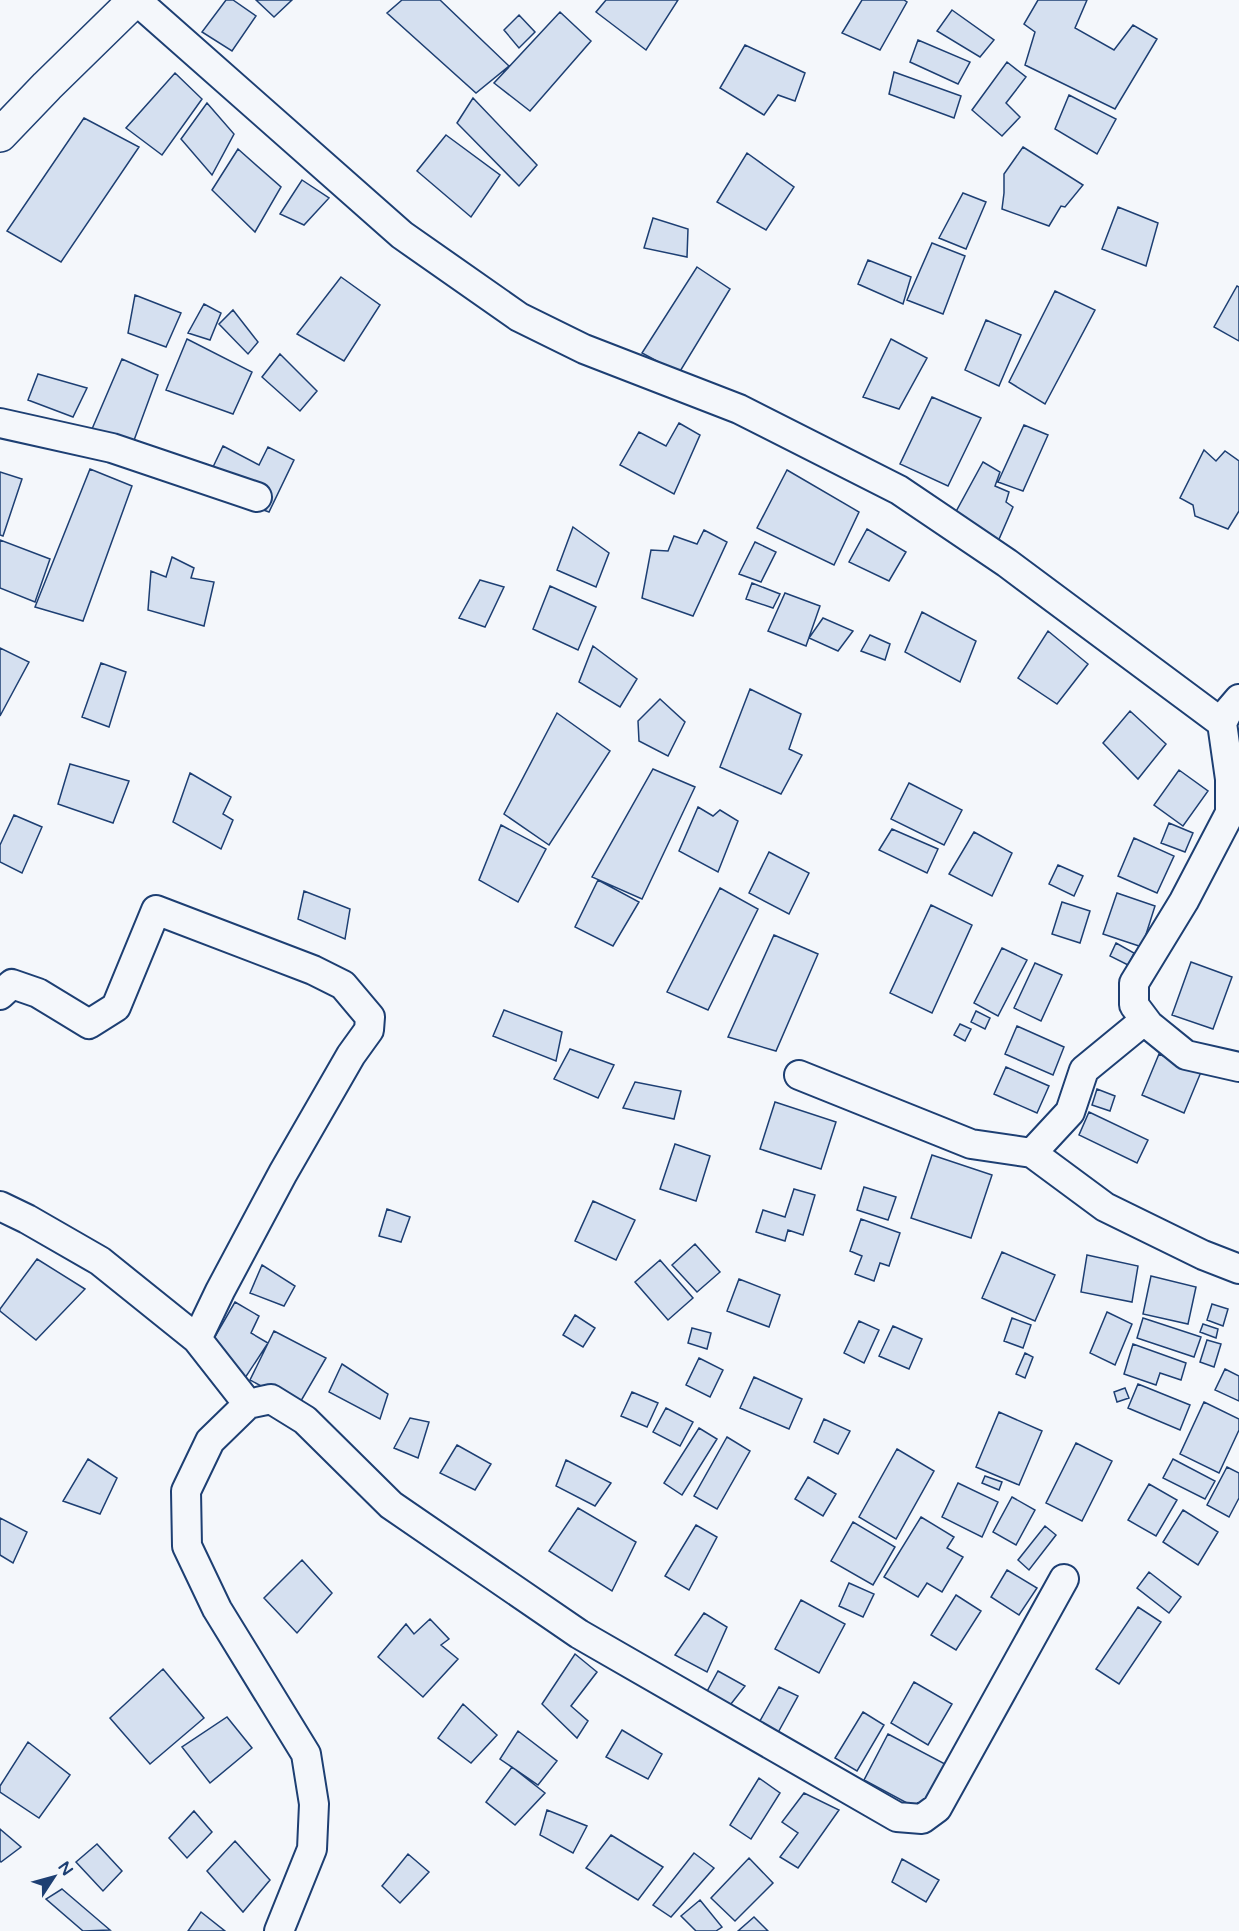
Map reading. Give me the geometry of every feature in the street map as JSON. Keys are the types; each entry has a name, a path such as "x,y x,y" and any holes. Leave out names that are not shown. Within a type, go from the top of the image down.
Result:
{"street":[{"path":"0,135 46,86 135,0 402,235 519,317 584,349 739,409 899,490 1007,563 1222,723"},
{"path":"0,423 112,448 257,497"},
{"path":"1239,699 1222,723 1230,779 1230,813 1184,901 1134,983 1134,1005 1149,1025 1186,1054 1239,1067"},
{"path":"0,994 12,984 38,993 89,1024 116,1007 156,910 313,970 343,985 370,1017 369,1030 351,1055 283,1173 197,1339"},
{"path":"1032,1153 1070,1112 1084,1070 1145,1020"},
{"path":"799,1075 971,1144 1032,1153 1105,1207 1203,1255 1239,1269"},
{"path":"0,1206 100,1261 197,1339 248,1404"},
{"path":"279,1931 312,1849 314,1804 306,1754 217,1609 187,1546 186,1491 210,1441 248,1404 271,1399 305,1420 391,1505 579,1634 897,1816 922,1819 937,1808 1064,1579"}],"building":[{"path":"226,0 233,0 256,16 232,51 202,32"},
{"path":"256,0 292,0 274,17"},
{"path":"402,0 440,0 509,66 476,93 387,13"},
{"path":"606,0 678,0 646,50 596,12"},
{"path":"862,0 904,0 907,2 880,50 842,33"},
{"path":"1038,0 1087,0 1075,28 1114,50 1133,25 1157,39 1115,109 1025,65 1035,32 1024,24"},
{"path":"952,10 994,40 980,57 937,31"},
{"path":"560,12 591,41 530,111 494,83"},
{"path":"519,15 535,32 519,48 504,30"},
{"path":"918,40 970,62 958,84 910,62"},
{"path":"745,45 805,73 795,101 778,95 764,115 720,88"},
{"path":"1007,62 1026,77 1006,103 1020,117 1002,136 972,110"},
{"path":"894,72 961,96 954,118 889,94"},
{"path":"175,73 202,99 162,155 126,128"},
{"path":"1069,95 1116,119 1097,154 1055,129"},
{"path":"473,98 537,165 519,186 457,123"},
{"path":"207,103 234,134 212,175 181,139"},
{"path":"84,118 139,147 61,262 7,231"},
{"path":"446,135 500,175 471,217 417,171"},
{"path":"1023,147 1083,185 1065,207 1061,206 1049,226 1002,209 1004,174"},
{"path":"238,149 281,187 255,232 212,190"},
{"path":"747,153 794,187 766,230 717,202"},
{"path":"302,180 329,198 304,225 280,214"},
{"path":"963,193 986,202 966,249 939,238"},
{"path":"1118,207 1158,223 1146,266 1102,249"},
{"path":"653,218 688,229 687,257 644,248"},
{"path":"932,243 965,256 943,314 907,300"},
{"path":"868,260 911,277 903,304 858,284"},
{"path":"697,267 730,289 679,373 642,353"},
{"path":"341,277 380,305 344,361 297,334"},
{"path":"1237,286 1239,287 1239,341 1214,327"},
{"path":"1055,291 1095,310 1045,404 1009,382"},
{"path":"135,295 181,313 166,347 128,333"},
{"path":"204,304 221,313 210,340 188,333"},
{"path":"233,310 258,342 248,354 219,324"},
{"path":"986,320 1021,335 999,386 965,370"},
{"path":"187,339 252,372 233,414 166,390"},
{"path":"891,339 927,358 899,409 863,397"},
{"path":"280,354 317,391 300,411 262,377"},
{"path":"122,359 158,375 133,443 92,429"},
{"path":"38,374 87,388 73,417 28,400"},
{"path":"932,397 981,418 948,486 900,464"},
{"path":"679,423 700,435 674,494 620,465 639,432 666,446"},
{"path":"1024,425 1048,435 1023,491 998,482"},
{"path":"223,446 259,465 268,447 294,460 269,512 203,488"},
{"path":"1204,450 1216,461 1225,451 1239,461 1239,511 1228,529 1195,516 1193,505 1180,498"},
{"path":"983,462 1000,472 995,486 1009,492 1006,502 1013,507 996,546 953,517"},
{"path":"90,469 132,486 83,621 35,607"},
{"path":"787,470 859,512 834,565 757,528"},
{"path":"0,472 22,479 3,536 0,535"},
{"path":"573,527 609,553 596,587 557,570"},
{"path":"867,529 906,552 889,581 849,562"},
{"path":"704,530 727,542 693,616 642,598 651,550 668,551 674,536 697,544"},
{"path":"0,540 50,559 35,602 0,588"},
{"path":"755,542 776,552 761,582 739,574"},
{"path":"172,557 194,568 191,578 214,582 204,626 148,610 151,571 166,577"},
{"path":"480,580 504,587 485,627 459,618"},
{"path":"752,583 780,594 773,608 746,599"},
{"path":"550,586 596,607 578,650 533,629"},
{"path":"785,593 820,606 806,646 768,631"},
{"path":"922,612 976,641 960,682 905,652"},
{"path":"823,618 853,631 838,651 809,638"},
{"path":"1048,631 1088,664 1057,704 1018,678"},
{"path":"870,635 890,644 885,660 861,651"},
{"path":"593,646 637,679 620,707 579,682"},
{"path":"0,648 29,662 0,716"},
{"path":"101,663 126,672 109,727 82,717"},
{"path":"750,689 801,714 789,749 802,755 781,794 720,767"},
{"path":"660,699 685,722 668,756 639,741 638,721"},
{"path":"1130,711 1166,744 1138,779 1103,743"},
{"path":"557,713 610,751 549,845 504,814"},
{"path":"70,764 129,781 113,823 58,804"},
{"path":"653,769 695,787 642,899 592,877"},
{"path":"1179,770 1208,791 1183,826 1154,805"},
{"path":"190,773 231,797 223,814 233,820 221,849 173,822"},
{"path":"909,783 962,810 944,845 891,819"},
{"path":"698,807 713,816 720,810 738,821 718,872 679,851"},
{"path":"14,815 42,827 22,873 0,862 0,845"},
{"path":"1169,823 1193,833 1185,852 1161,843"},
{"path":"501,825 546,849 518,902 479,880"},
{"path":"892,829 938,849 927,873 879,850"},
{"path":"974,832 1012,853 992,896 949,874"},
{"path":"1134,838 1174,856 1157,893 1118,876"},
{"path":"769,852 809,873 789,914 749,893"},
{"path":"1058,865 1083,876 1074,896 1049,884"},
{"path":"598,880 639,902 613,946 575,927"},
{"path":"720,888 758,909 708,1010 667,992"},
{"path":"304,891 350,909 345,939 298,919"},
{"path":"1117,893 1155,906 1142,947 1103,934"},
{"path":"1062,902 1090,911 1080,943 1052,934"},
{"path":"931,905 972,925 932,1013 890,993"},
{"path":"774,935 818,954 776,1051 728,1037"},
{"path":"1116,943 1134,953 1128,965 1110,956"},
{"path":"1002,948 1027,960 998,1016 974,1003"},
{"path":"1191,962 1232,977 1213,1029 1172,1015"},
{"path":"1035,963 1062,975 1041,1021 1014,1008"},
{"path":"504,1010 562,1032 556,1061 493,1036"},
{"path":"976,1011 990,1018 985,1029 971,1022"},
{"path":"960,1024 971,1029 965,1041 954,1035"},
{"path":"1017,1026 1064,1047 1053,1075 1005,1054"},
{"path":"570,1049 614,1065 598,1098 554,1079"},
{"path":"1159,1054 1201,1072 1184,1113 1142,1095"},
{"path":"1006,1067 1049,1086 1037,1113 994,1094"},
{"path":"635,1082 681,1091 674,1119 623,1108"},
{"path":"1097,1089 1115,1096 1110,1111 1092,1105"},
{"path":"775,1102 836,1122 821,1169 760,1149"},
{"path":"1089,1112 1148,1140 1137,1163 1079,1135"},
{"path":"675,1144 710,1156 696,1201 660,1189"},
{"path":"932,1155 992,1175 971,1238 911,1218"},
{"path":"864,1187 896,1197 888,1220 857,1210"},
{"path":"794,1189 815,1195 803,1235 788,1230 785,1241 756,1232 763,1210 785,1217"},
{"path":"593,1201 635,1220 616,1260 575,1241"},
{"path":"387,1209 410,1217 401,1242 379,1236"},
{"path":"861,1219 900,1233 889,1266 880,1263 874,1281 855,1274 862,1256 850,1251"},
{"path":"695,1244 720,1272 697,1292 672,1265"},
{"path":"1002,1252 1055,1275 1035,1321 982,1298"},
{"path":"1087,1255 1138,1266 1132,1302 1081,1292"},
{"path":"37,1259 85,1289 36,1340 0,1309"},
{"path":"660,1260 693,1298 668,1320 635,1282"},
{"path":"262,1265 295,1286 284,1306 250,1293"},
{"path":"1151,1276 1196,1287 1188,1324 1143,1314"},
{"path":"739,1279 780,1295 769,1327 727,1311"},
{"path":"235,1302 259,1316 251,1333 268,1343 243,1381 202,1359"},
{"path":"1212,1304 1228,1309 1223,1326 1207,1320"},
{"path":"1107,1312 1132,1324 1115,1365 1090,1353"},
{"path":"575,1315 595,1328 583,1347 563,1335"},
{"path":"1012,1318 1031,1325 1023,1348 1004,1341"},
{"path":"1143,1318 1201,1337 1194,1357 1137,1338"},
{"path":"859,1321 879,1330 864,1363 844,1353"},
{"path":"1203,1324 1218,1329 1216,1338 1200,1332"},
{"path":"893,1326 922,1339 909,1369 879,1356"},
{"path":"692,1328 711,1333 707,1349 688,1343"},
{"path":"274,1331 326,1358 298,1406 250,1380"},
{"path":"1207,1340 1221,1344 1214,1367 1200,1362"},
{"path":"1133,1344 1186,1363 1181,1380 1160,1373 1156,1385 1124,1374"},
{"path":"1025,1353 1033,1357 1025,1378 1016,1374"},
{"path":"699,1358 723,1370 710,1397 686,1385"},
{"path":"342,1364 388,1394 380,1419 329,1392"},
{"path":"1225,1369 1239,1376 1239,1401 1215,1390"},
{"path":"754,1377 802,1399 789,1429 740,1408"},
{"path":"1138,1384 1190,1405 1180,1430 1128,1408"},
{"path":"1125,1388 1129,1398 1117,1402 1114,1392"},
{"path":"632,1392 658,1403 647,1427 621,1416"},
{"path":"1204,1402 1239,1419 1239,1430 1219,1473 1180,1454"},
{"path":"666,1408 693,1422 680,1446 653,1432"},
{"path":"999,1412 1042,1431 1019,1485 976,1467"},
{"path":"410,1418 429,1422 418,1458 394,1448"},
{"path":"824,1419 850,1431 838,1454 814,1442"},
{"path":"699,1428 717,1439 682,1495 664,1483"},
{"path":"727,1437 750,1451 717,1509 694,1496"},
{"path":"1076,1443 1112,1461 1082,1521 1046,1503"},
{"path":"457,1445 491,1464 475,1490 440,1473"},
{"path":"897,1449 934,1471 896,1539 859,1517"},
{"path":"88,1459 117,1478 100,1514 63,1501"},
{"path":"1173,1459 1215,1481 1205,1499 1163,1478"},
{"path":"566,1460 611,1483 595,1506 556,1486"},
{"path":"1227,1467 1239,1473 1239,1498 1229,1517 1207,1505"},
{"path":"985,1476 1002,1482 999,1490 982,1483"},
{"path":"808,1477 836,1494 823,1516 795,1499"},
{"path":"958,1483 998,1502 982,1537 942,1517"},
{"path":"1149,1484 1177,1500 1156,1536 1128,1520"},
{"path":"1012,1497 1035,1510 1016,1545 993,1532"},
{"path":"578,1508 636,1542 612,1591 549,1551"},
{"path":"1183,1510 1218,1532 1198,1565 1163,1542"},
{"path":"921,1517 954,1537 947,1548 963,1557 942,1592 927,1583 918,1597 884,1577"},
{"path":"0,1518 27,1532 13,1563 0,1555"},
{"path":"853,1522 895,1547 873,1585 831,1561"},
{"path":"696,1525 717,1537 689,1590 665,1576"},
{"path":"1045,1526 1056,1535 1029,1570 1018,1560"},
{"path":"302,1560 332,1593 297,1633 264,1598"},
{"path":"1007,1570 1037,1588 1019,1615 991,1597"},
{"path":"1149,1572 1181,1597 1169,1613 1137,1588"},
{"path":"849,1583 874,1594 863,1617 839,1606"},
{"path":"956,1595 981,1611 956,1650 931,1635"},
{"path":"801,1600 845,1624 819,1673 775,1649"},
{"path":"1138,1607 1161,1622 1119,1684 1096,1669"},
{"path":"704,1613 727,1627 707,1672 675,1655"},
{"path":"430,1619 449,1639 441,1645 458,1659 423,1697 378,1657 406,1624 414,1634"},
{"path":"575,1654 597,1672 571,1706 588,1721 577,1738 542,1704"},
{"path":"163,1669 204,1718 150,1764 110,1718"},
{"path":"718,1671 745,1686 727,1709 704,1697"},
{"path":"914,1682 952,1704 928,1745 891,1723"},
{"path":"779,1687 798,1696 775,1738 756,1728"},
{"path":"463,1704 497,1735 471,1763 438,1738"},
{"path":"863,1712 884,1725 857,1771 835,1758"},
{"path":"227,1717 252,1748 210,1783 182,1747"},
{"path":"622,1730 662,1754 648,1779 606,1757"},
{"path":"518,1731 557,1761 538,1785 500,1759"},
{"path":"888,1734 945,1764 920,1810 864,1780"},
{"path":"28,1742 70,1775 39,1818 0,1792 0,1786"},
{"path":"512,1767 545,1793 515,1825 486,1802"},
{"path":"759,1778 780,1793 751,1839 730,1825"},
{"path":"804,1793 839,1810 798,1868 780,1857 798,1833 782,1822"},
{"path":"547,1810 587,1826 573,1853 540,1835"},
{"path":"194,1811 212,1832 187,1858 169,1838"},
{"path":"0,1829 21,1847 1,1862 0,1861"},
{"path":"611,1835 663,1867 638,1900 586,1868"},
{"path":"235,1841 270,1880 243,1912 207,1871"},
{"path":"97,1844 122,1871 103,1891 76,1862"},
{"path":"694,1853 714,1868 671,1917 653,1905"},
{"path":"408,1854 429,1872 400,1903 382,1886"},
{"path":"749,1858 773,1883 735,1921 711,1898"},
{"path":"902,1859 939,1880 926,1902 892,1882"},
{"path":"62,1889 110,1930 83,1931 46,1899"},
{"path":"700,1900 722,1927 716,1931 696,1931 681,1916"},
{"path":"201,1912 225,1931 188,1931"},
{"path":"754,1917 768,1931 738,1931"}]}
